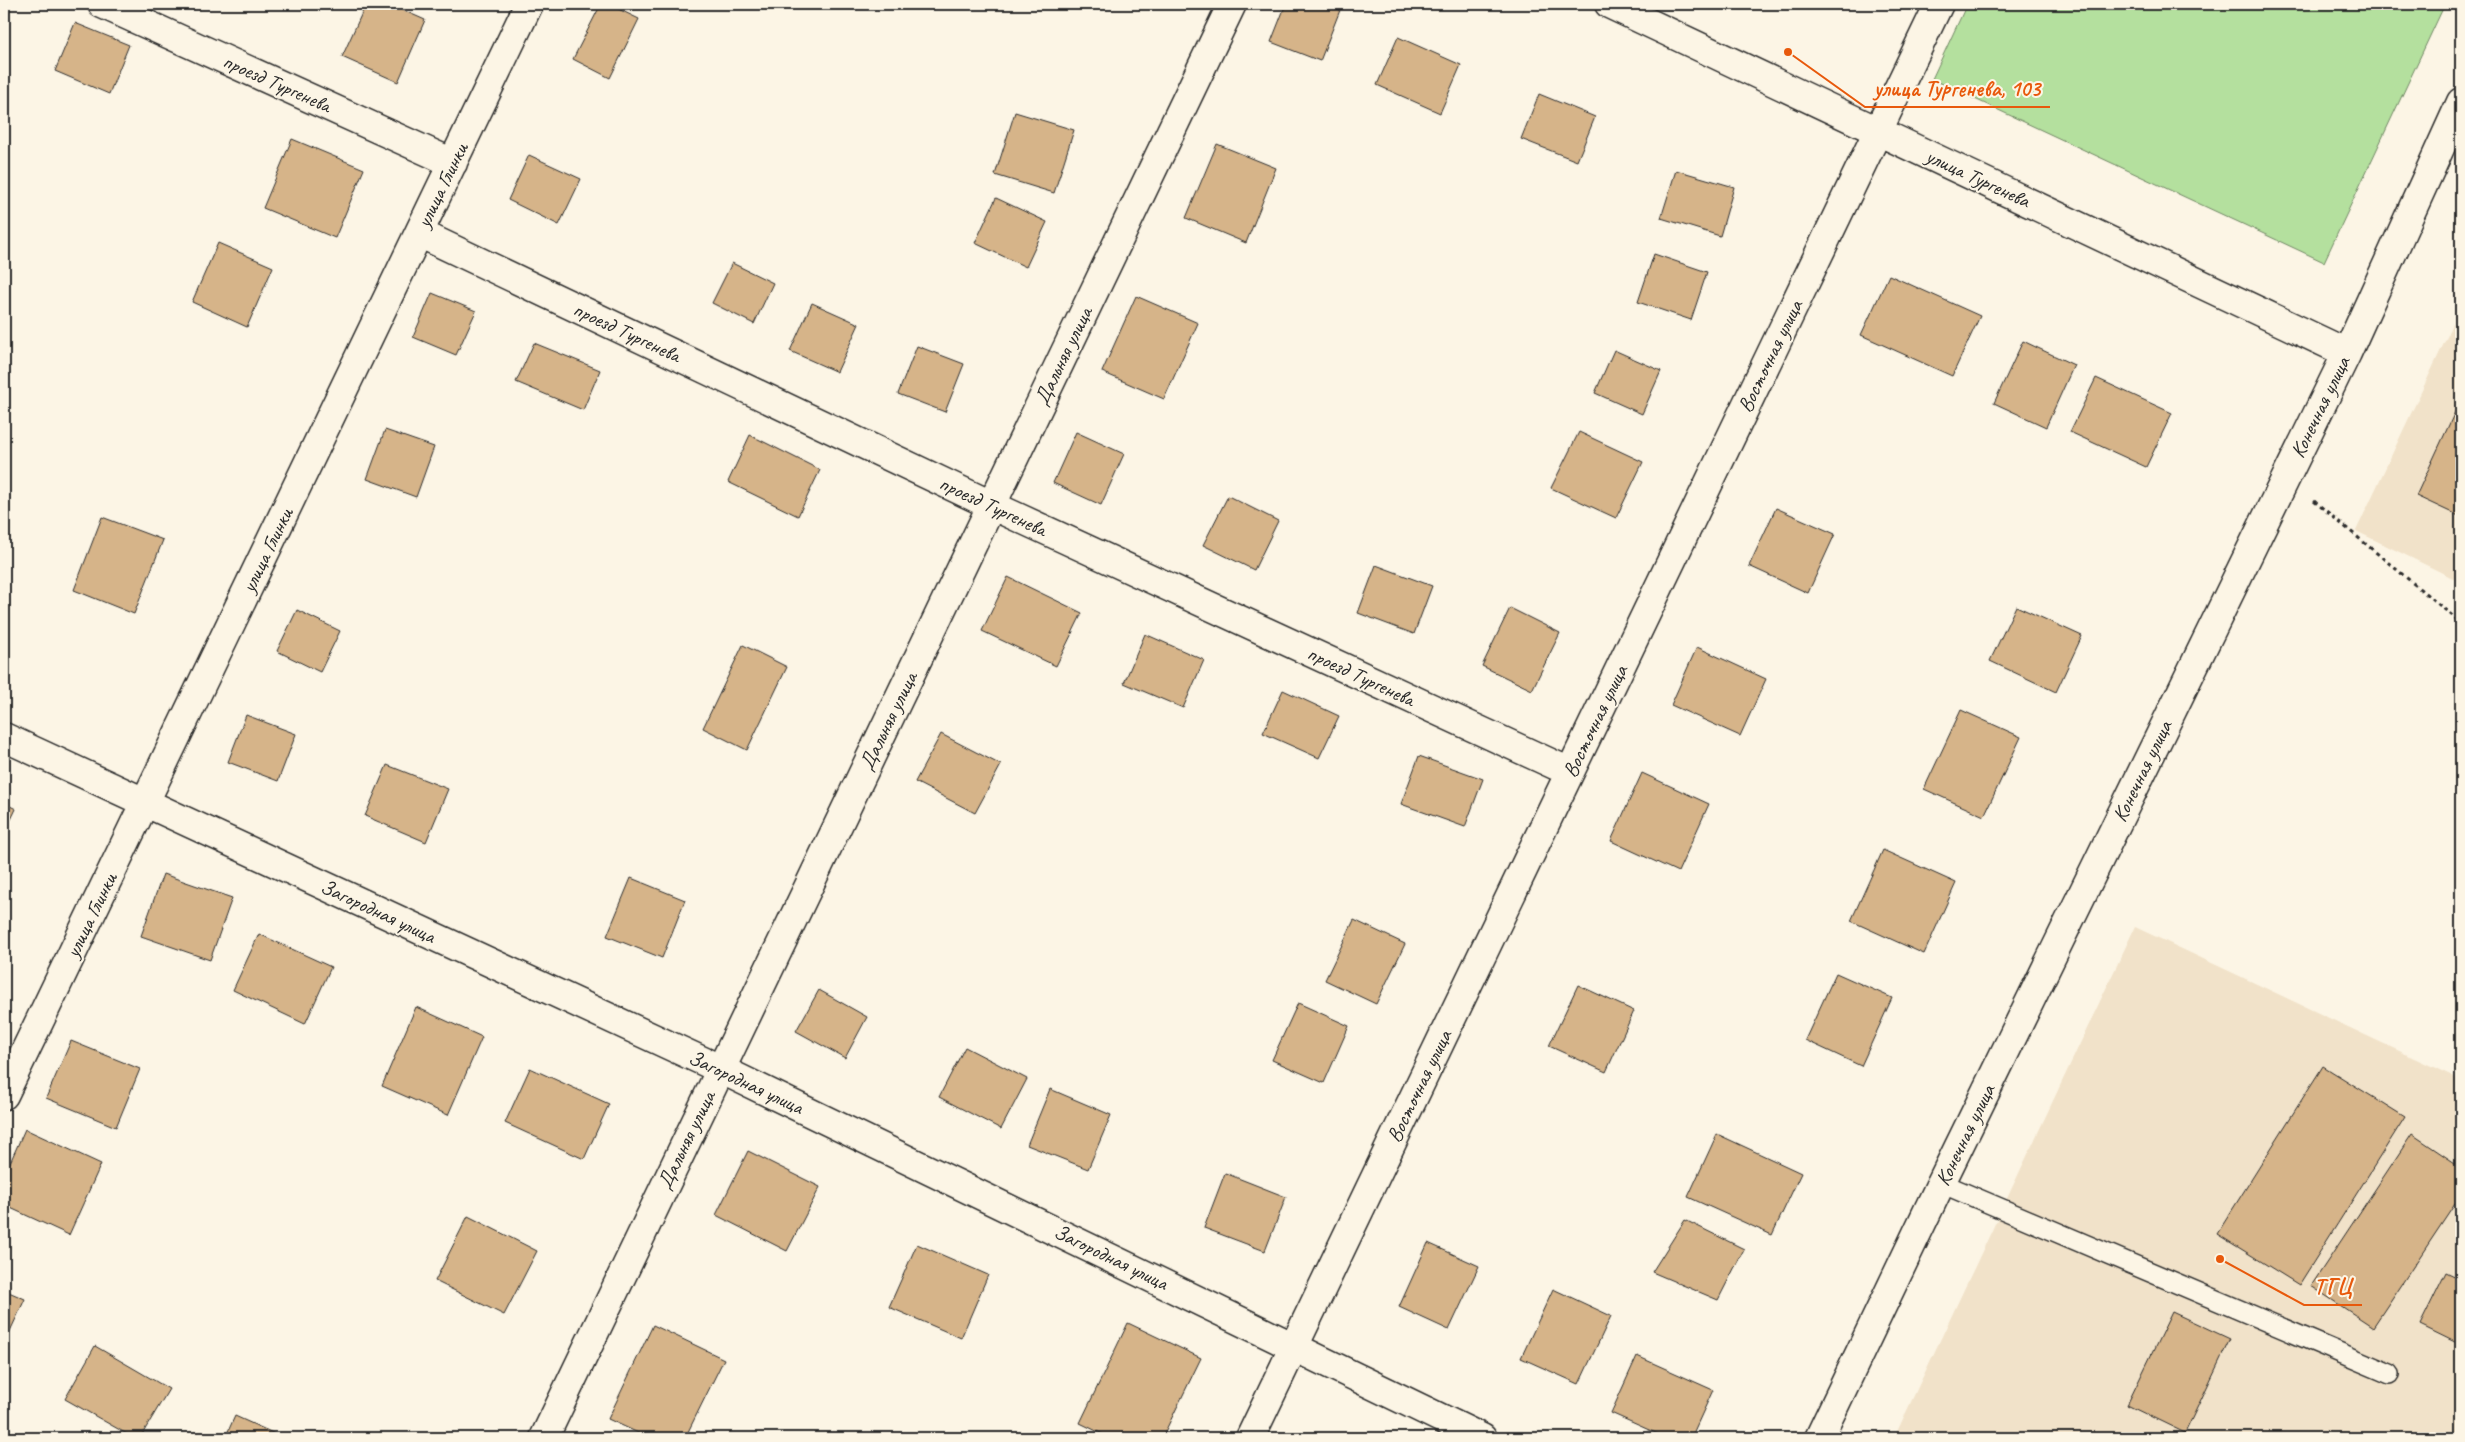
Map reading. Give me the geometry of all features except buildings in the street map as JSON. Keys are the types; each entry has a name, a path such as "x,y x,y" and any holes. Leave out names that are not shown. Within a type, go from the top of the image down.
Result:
{"street":[{"name":"проезд Тургенева","path":"102,4 453,163"},
{"name":"улица Глинки","path":"4,1096 529,4"},
{"name":"Дальняя улица","path":"544,1438 1232,4"},
{"name":"улица Тургенева","path":"1609,4 2347,353"},
{"name":"Восточная улица","path":"1250,1438 1939,4"},
{"name":"Конечная улица","path":"1819,1438 2347,353 2461,102"},
{"name":"проезд Тургенева","path":"418,233 991,506 1570,772"},
{"name":"Загородная улица","path":"4,737 144,804 720,1069 1482,1438"}],"lane":[{"path":"1941,1184 2390,1374"}],"path":[{"path":"2286,477 2455,618 2461,630"}],"shaded area":[{"path":"2461,307 2461,582 2356,531"},
{"path":"2135,927 2461,1080 2461,1438 1894,1438"}],"green space":[{"path":"1967,4 2445,4 2324,262 1932,79"}],"place":[{"name":"улица Тургенева, 103","path":"1788,52"},
{"name":"ТГЦ","path":"2220,1259"}]}
